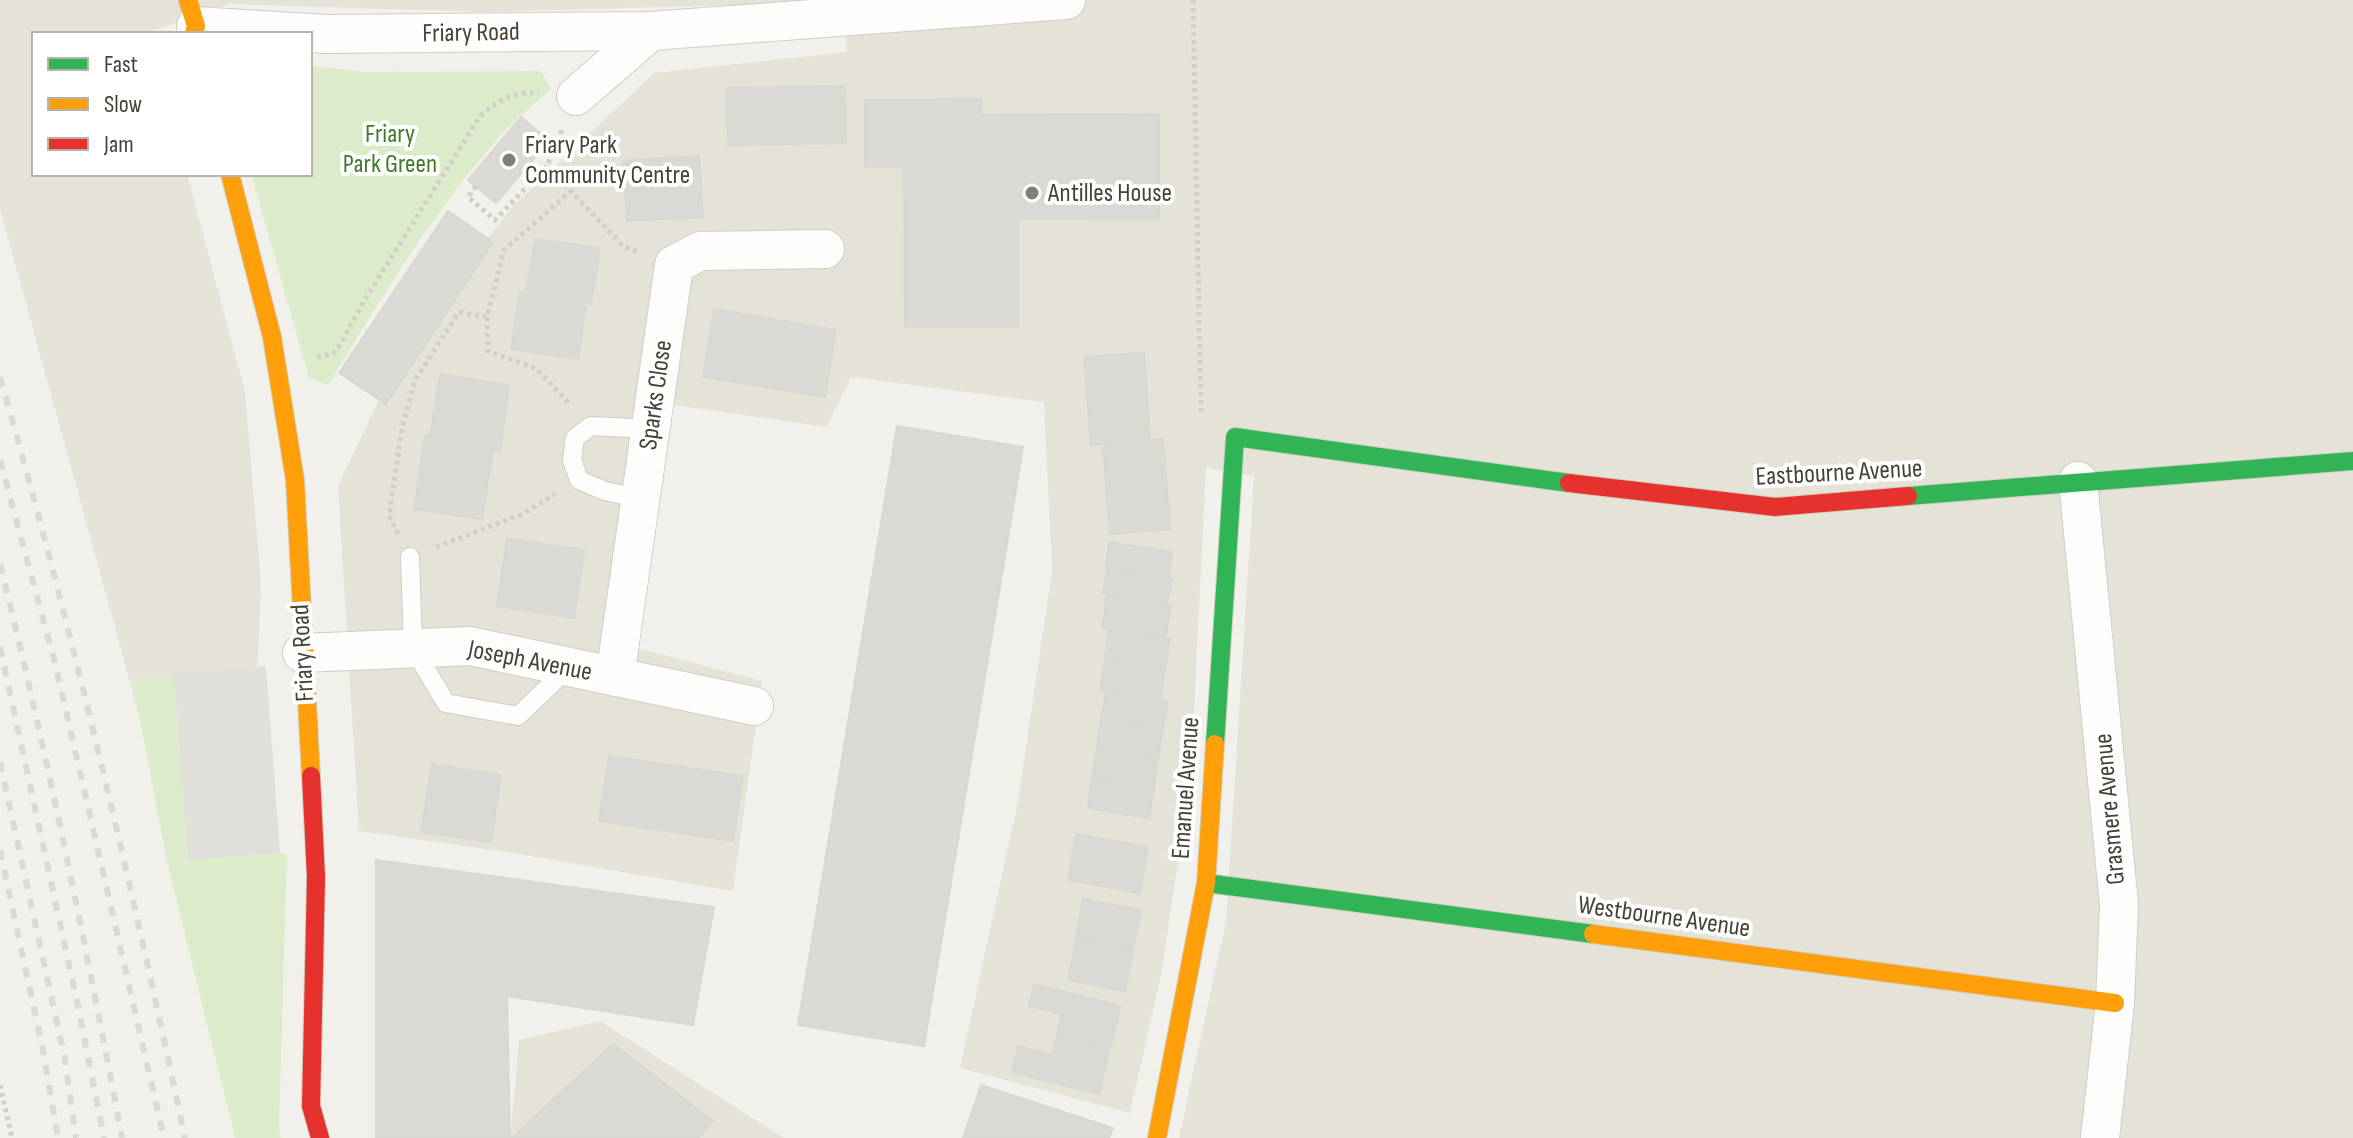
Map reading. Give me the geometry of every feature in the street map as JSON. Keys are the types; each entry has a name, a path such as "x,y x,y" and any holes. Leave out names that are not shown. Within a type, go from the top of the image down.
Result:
{"street":[{"name":"Friary Road","path":"312,33 651,31 1066,0"},
{"name":"Friary Road","path":"192,20 307,32"},
{"path":"576,96 651,31"},
{"name":"Friary Road","path":"231,176 272,337 295,480 316,877 311,1106 320,1138"},
{"path":"674,265 700,251 825,249"},
{"name":"Sparks Close","path":"615,677 674,265"},
{"name":"Eastbourne Avenue","path":"1235,437 1651,494 1775,507 2353,461"},
{"name":"Emanuel Avenue","path":"1157,1138 1206,883 1235,437"},
{"name":"Grasmere Avenue","path":"2078,481 2119,905 2115,1003 2100,1138"},
{"name":"Joseph Avenue","path":"302,653 470,646 754,706"},
{"name":"Westbourne Avenue","path":"1206,883 2115,1003"}],"lane":[{"path":"641,499 605,491 579,480 572,460 575,438 591,426 651,429"},
{"path":"410,557 413,648 446,703 518,716 569,667"}],"path":[{"path":"1193,0 1201,415 1235,437"},
{"path":"277,367 334,353 480,116 498,101 522,92 576,96 547,166 495,220 468,197 476,186"},
{"path":"547,166 623,246 674,265"},
{"path":"571,191 504,250 487,317 488,351 535,368 591,426"},
{"path":"487,317 459,312 415,380 402,428 389,516 410,557 523,514 579,480"},
{"path":"0,1085 12,1138"}],"shaded area":[{"path":"0,0 2353,0 2353,1138 1179,1138 1226,921 1254,476 1206,468 1191,772 1162,970 1130,1113 960,1068 1018,801 1052,571 1044,402 851,377 826,427 667,404 637,648 762,681 733,891 518,854 359,831 338,486 406,343 513,206 654,73 847,52 843,2 484,12 230,4 150,32 32,32 32,176 188,176 245,392 261,584 257,672 174,673 130,682 0,209"},
{"path":"266,666 280,853 188,860 174,673"},
{"path":"600,1021 784,1138 510,1138 519,1040"}],"green space":[{"name":"Friary Park Green","path":"312,66 367,72 541,71 551,89 507,128 454,193 409,256 328,385 309,378 252,176 312,176"},
{"path":"174,673 188,860 287,855 281,1138 235,1138 167,862 130,682"}],"building":[{"path":"845,86 846,143 728,145 727,88"},
{"name":"Antilles House","path":"981,99 982,115 1159,114 1159,218 1018,219 1018,327 905,327 904,167 865,167 865,100"},
{"name":"Friary Park Community Centre","path":"521,117 549,141 496,203 468,180"},
{"path":"699,156 703,217 627,221 623,161"},
{"path":"448,211 493,242 386,404 339,373"},
{"path":"535,239 600,248 591,304 586,303 578,359 511,349 520,292 526,293"},
{"path":"714,309 836,330 825,397 703,377"},
{"path":"1144,353 1150,440 1091,445 1084,357"},
{"path":"440,374 509,385 500,451 493,450 482,519 414,509 425,435 430,436"},
{"path":"897,426 1023,447 924,1046 798,1025"},
{"path":"1163,439 1170,529 1110,534 1103,444"},
{"path":"507,538 584,550 574,618 497,606"},
{"path":"1109,542 1172,552 1168,579 1106,569"},
{"path":"1107,569 1172,579 1167,605 1103,594"},
{"path":"1107,595 1171,605 1166,638 1102,628"},
{"path":"1109,629 1170,639 1165,668 1105,658"},
{"path":"1105,658 1165,668 1160,700 1100,690"},
{"path":"1106,691 1168,701 1163,728 1101,719"},
{"path":"1101,719 1163,728 1158,758 1097,748"},
{"path":"1097,748 1158,758 1154,788 1092,778"},
{"path":"609,756 743,776 733,841 599,821"},
{"path":"432,764 501,775 491,842 421,832"},
{"path":"1092,778 1154,788 1149,818 1088,808"},
{"path":"1076,834 1148,847 1140,893 1068,880"},
{"path":"376,860 714,907 693,1025 507,996 510,1138 376,1138"},
{"path":"1083,899 1141,910 1133,949 1076,938"},
{"path":"1076,938 1133,949 1125,991 1068,980"},
{"path":"1034,984 1121,1006 1110,1048 1057,1035 1062,1014 1029,1006"},
{"path":"1057,1035 1110,1048 1099,1094 1012,1072 1018,1046 1052,1055"},
{"path":"613,1044 713,1121 698,1138 512,1138"},
{"path":"981,1085 1113,1128 1109,1138 963,1138"}],"railway":[{"path":"0,377 52,566 99,756 185,1138"},
{"path":"0,460 55,663 164,1138"},
{"path":"0,564 65,850 122,1138"},
{"path":"0,647 104,1138"},
{"path":"0,762 65,1060 76,1138"},
{"path":"0,850 43,1050 58,1138"}],"traffic: fast":[{"path":"1215,744 1235,437 1569,483"},
{"path":"1908,496 2353,461"},
{"path":"1206,883 1593,934"}],"traffic: slow":[{"path":"188,0 196,26 194,32"},
{"path":"231,176 272,337 295,480 311,776"},
{"path":"1157,1138 1206,883 1215,744"},
{"path":"1593,934 2115,1003"}],"traffic: jam":[{"path":"1569,483 1775,507 1908,496"},
{"path":"311,776 316,877 311,1106 320,1138"}],"place":[{"name":"Friary Park Community Centre","path":"509,160"},
{"name":"Antilles House","path":"1032,193"}]}
